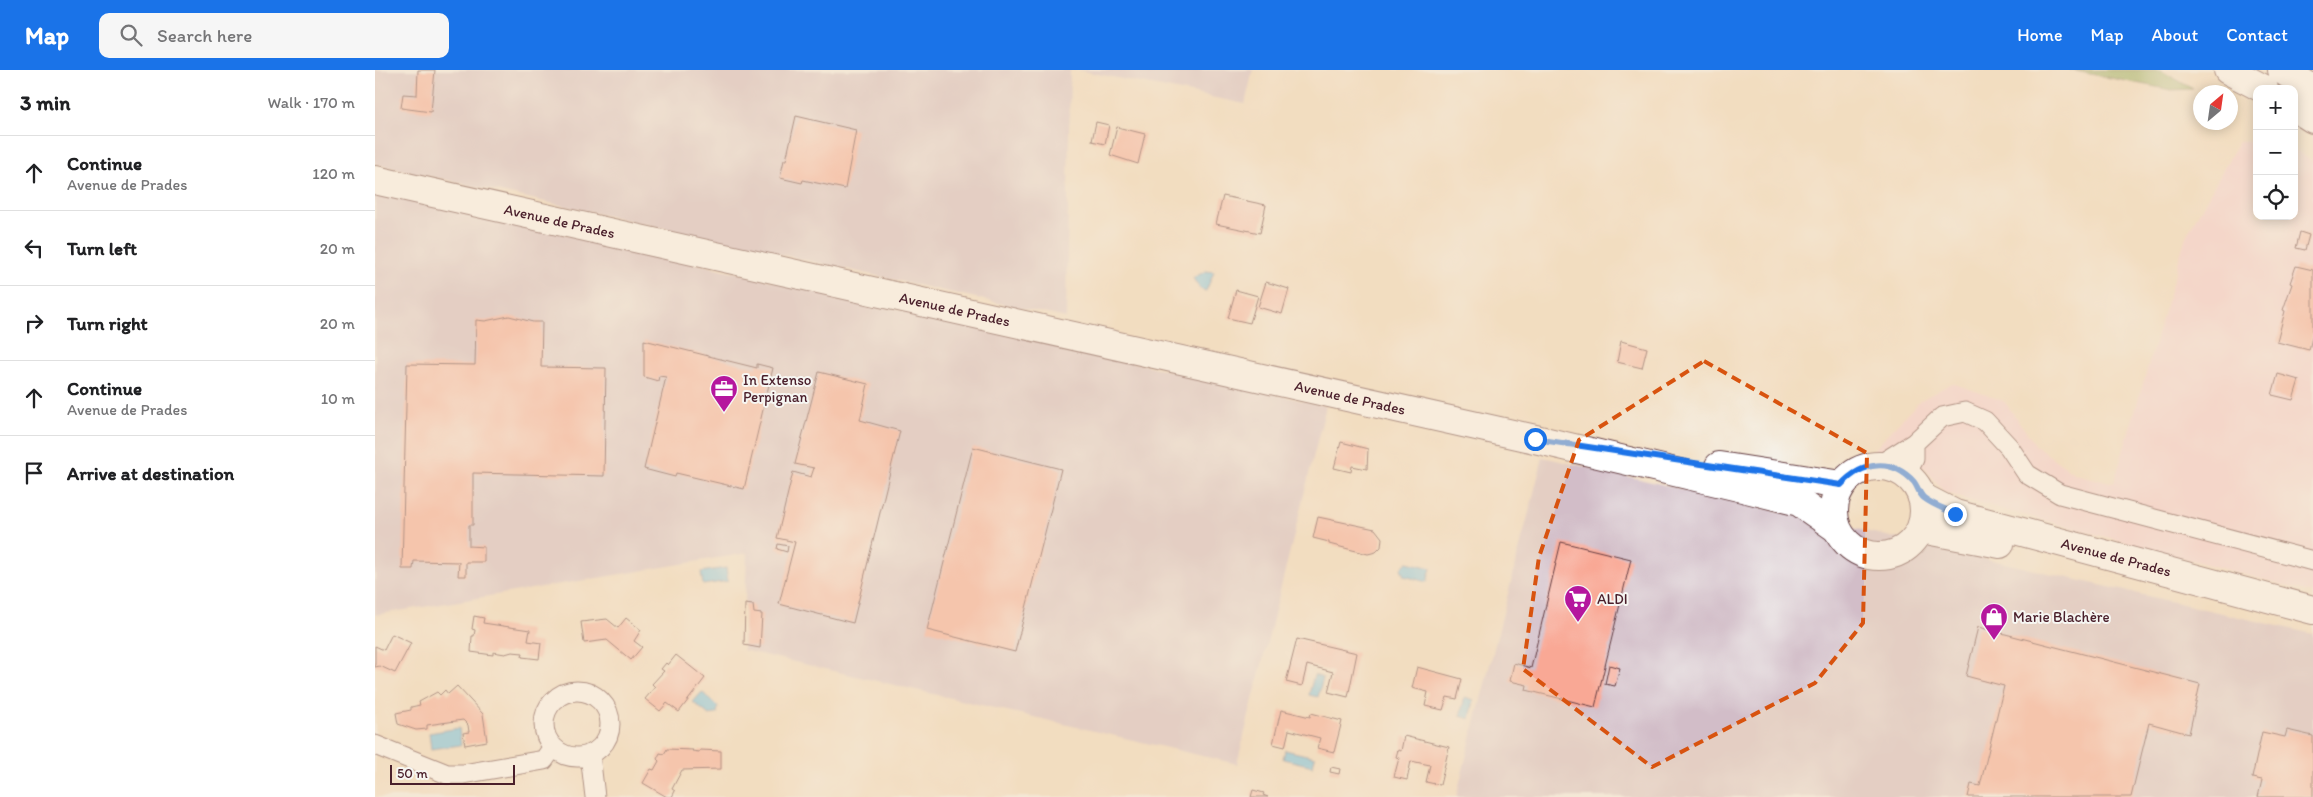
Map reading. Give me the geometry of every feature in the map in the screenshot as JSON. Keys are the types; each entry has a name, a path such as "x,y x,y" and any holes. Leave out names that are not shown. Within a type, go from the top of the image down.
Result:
{"main road":[{"path":"2228,70 2256,85"},
{"path":"2282,70 2313,88"},
{"path":"2298,110 2313,119"},
{"name":"Avenue de Prades","path":"375,180 1535,439 1799,502 1836,528"},
{"name":"Avenue de Prades","path":"1535,439 1841,485"},
{"path":"1879,465 1893,468 1906,474 1916,484 1923,497 1924,518 1921,528 1908,546 1899,552 1884,556 1869,556 1855,550 1844,541 1836,528 1833,514 1835,499 1841,485 1851,474 1879,465"},
{"name":"Avenue de Prades","path":"1923,497 1955,514 2313,610"},
{"name":"Avenue de Prades","path":"1921,528 2107,568 2313,622"}],"street":[{"path":"1879,465 1914,443 1942,417 1965,412 1985,421 2009,447 2027,474 2060,494 2313,561"},
{"path":"1906,474 1914,459 1914,443"},
{"path":"578,691 589,693 598,699 605,708 609,718 606,740 599,748 590,754 570,756 553,747 547,738 544,727 545,716 549,706 557,698 567,693 578,691"},
{"path":"375,745 447,774 463,774 544,760 553,747"},
{"path":"590,754 595,797"}],"highlighted area":[{"path":"1704,361 1867,453 1863,623 1815,683 1652,767 1523,669 1539,557 1579,440"}],"shaded area":[{"path":"375,70 1070,70 1066,318 375,164"},
{"path":"1078,70 1253,70 1245,104"},
{"path":"2253,140 2253,220 2298,220 2298,152 2313,162 2313,593 1965,499 1944,492 1925,468 1870,455 1891,430 1921,400 1952,383 2004,401 2037,447 2075,474 2114,483 2186,236 2239,141"},
{"path":"375,191 1326,406 1237,764 743,650 747,553 375,615"},
{"path":"1543,457 2313,634 2313,797 1456,797"}],"green space":[{"path":"2070,70 2160,70 2193,89 2171,90"}],"water":[{"path":"1206,271 1214,272 1206,291 1200,289 1193,278"},
{"path":"1407,562 1431,568 1427,582 1404,576 1401,568"},
{"path":"726,568 728,581 703,585 701,572"},
{"path":"1314,675 1323,678 1318,697 1309,695"},
{"path":"702,692 718,707 717,714 709,715 693,702"},
{"path":"1465,697 1474,700 1470,719 1460,716"},
{"path":"459,728 461,745 431,749 429,733"},
{"path":"1285,750 1315,757 1313,766 1283,759"}],"building":[{"path":"418,70 435,70 431,112 401,108 403,94 417,95"},
{"path":"796,116 856,130 845,189 803,180 802,183 780,178"},
{"path":"1096,122 1109,125 1105,144 1092,141"},
{"path":"1117,127 1145,134 1138,164 1110,155"},
{"path":"1223,196 1266,205 1260,233 1216,224"},
{"path":"2300,232 2309,235 2305,250 2296,248"},
{"path":"2296,266 2313,270 2313,333 2309,350 2277,342 2285,311 2283,310"},
{"path":"1266,282 1289,289 1282,314 1258,307"},
{"path":"1236,290 1258,296 1250,323 1228,318"},
{"path":"509,316 533,322 542,322 541,367 606,368 604,476 473,473 473,525 469,525 469,546 484,547 484,562 466,562 466,576 458,576 459,562 414,561 413,569 402,569 407,364 475,365 476,320 485,321"},
{"path":"644,340 757,368 757,364 773,368 744,489 676,473 675,477 644,469 666,377 659,376 658,381 644,377"},
{"path":"1621,341 1647,348 1642,368 1617,362"},
{"path":"819,372 868,384 860,420 900,431 853,623 779,604 795,542 777,538 793,472 811,477 814,468 795,464"},
{"path":"2278,374 2299,380 2293,400 2272,395"},
{"path":"1341,442 1368,449 1367,469 1352,466 1351,472 1334,468"},
{"path":"973,447 1061,469 1015,652 927,630"},
{"path":"1318,517 1375,529 1382,538 1381,547 1376,552 1368,554 1313,538"},
{"name":"ALDI","path":"1561,542 1631,559 1595,707 1526,690 1527,685 1510,681 1514,663 1531,668"},
{"path":"778,544 788,546 787,552 777,549"},
{"path":"745,604 753,605 754,613 762,614 760,648 744,645"},
{"path":"474,616 484,618 483,623 530,630 528,641 541,643 539,659 522,657 523,653 512,652 505,654 493,652 493,655 471,652 472,636 474,636 475,630 472,629"},
{"path":"626,618 641,630 634,641 642,647 631,660 607,640 584,643 581,622 607,619 618,628"},
{"path":"1978,627 2200,684 2189,734 2149,723 2131,797 1968,797 1971,784 1980,786 2004,686 1966,676"},
{"path":"392,634 411,643 395,673 380,666 375,667 375,646 384,650"},
{"path":"1297,639 1357,653 1348,697 1328,692 1333,672 1307,665 1302,686 1286,682"},
{"path":"676,655 705,678 679,712 667,703 660,711 645,699 655,687 652,684 664,671 661,669 666,663 668,665"},
{"path":"1609,665 1620,668 1615,686 1605,684"},
{"path":"1417,667 1462,679 1457,699 1447,697 1443,710 1425,706 1428,692 1412,688"},
{"path":"457,686 483,714 487,741 465,745 463,733 469,732 468,725 463,720 427,725 427,729 416,730 398,724 396,713 411,710 411,707 420,705 419,702 437,692 440,695 445,690 448,694"},
{"path":"1281,710 1310,717 1311,713 1342,721 1334,752 1317,748 1320,738 1289,730 1285,747 1273,744"},
{"path":"2287,730 2313,736 2313,797 2258,797 2262,780 2252,778 2262,732 2285,737"},
{"path":"1404,736 1449,747 1440,785 1426,782 1430,765 1411,761 1407,780 1394,777 1399,758 1396,757 1398,750 1401,751"},
{"path":"667,749 699,752 700,750 721,751 721,769 682,770 672,789 675,791 672,797 667,797 643,783 651,769 654,770 659,761 657,759 660,753 664,754"},
{"path":"1331,767 1340,769 1339,774 1330,772"},
{"path":"1253,790 1264,793 1263,795 1268,797 1251,797"}],"place":[{"name":"In Extenso Perpignan","path":"724,413"},
{"name":"ALDI","path":"1578,623"},
{"name":"Marie Blachère","path":"1994,641"}],"route":[{"path":"1535,439 1841,485 1851,474 1864,468 1879,465 1893,468 1906,474 1916,484 1923,497 1955,514"}]}
